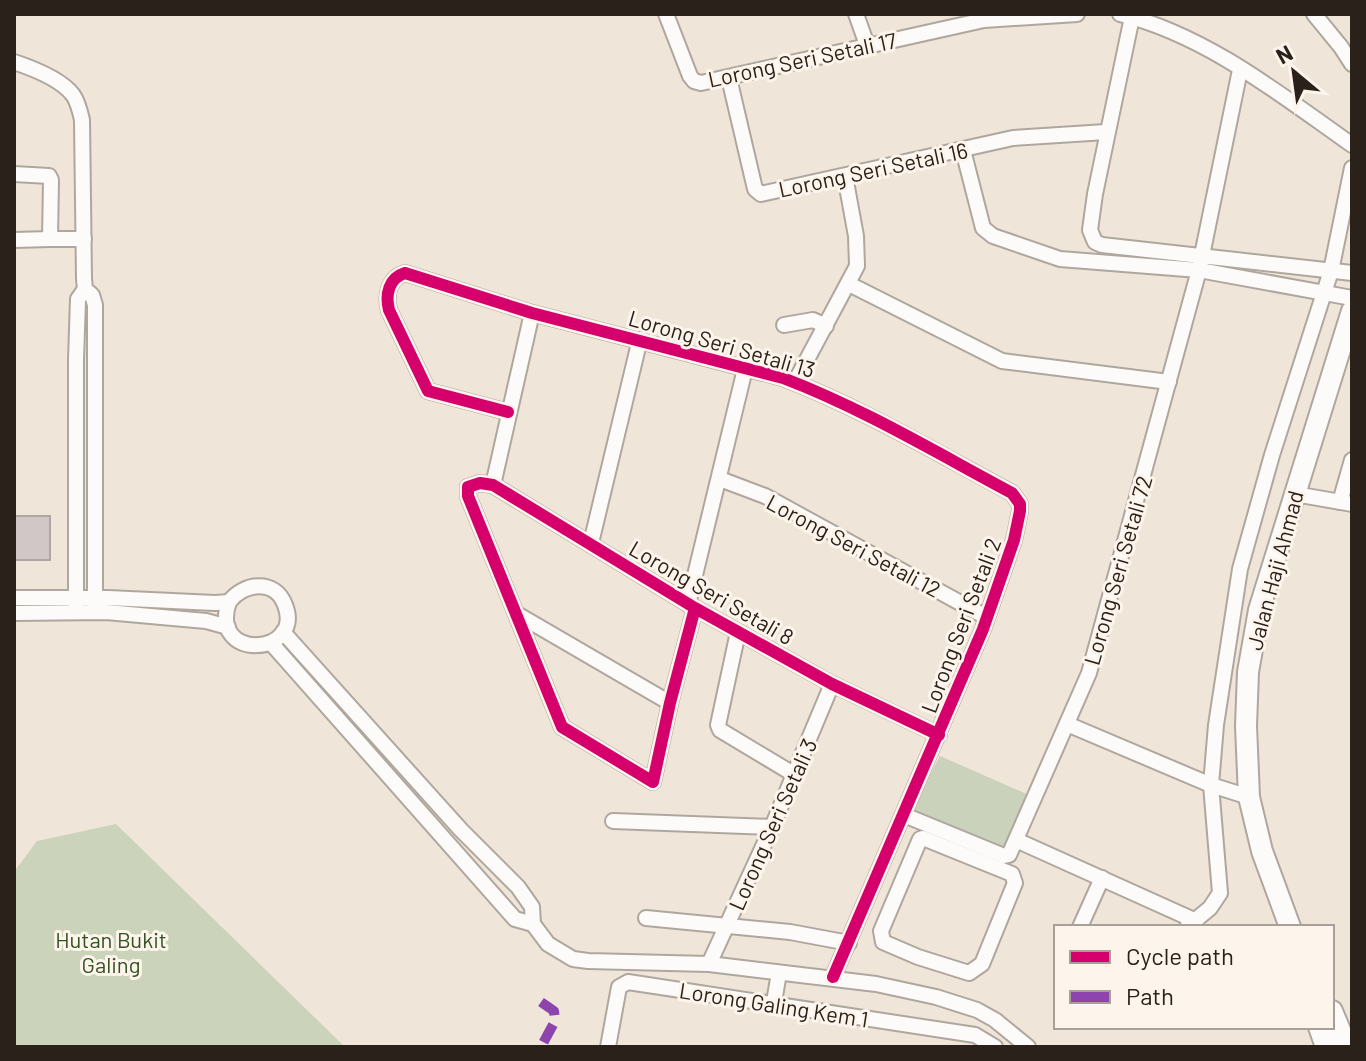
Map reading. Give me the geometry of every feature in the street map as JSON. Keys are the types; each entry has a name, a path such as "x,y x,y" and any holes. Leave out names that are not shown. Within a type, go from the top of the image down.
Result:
{"street":[{"name":"Lorong Seri Setali 17","path":"666,14 694,81 701,83 975,18 1077,14"},
{"path":"856,14 867,45"},
{"path":"1314,14 1352,64"},
{"path":"1352,145 1240,70 1185,38 1126,15 1090,230 1095,242 1102,245 1352,298"},
{"path":"14,62 68,89 78,104 83,130 85,289 78,296 77,318 76,605"},
{"name":"Lorong Seri Setali 72","path":"904,815 1004,856 1009,855 1016,840 1089,673 1200,264 1240,70"},
{"name":"Lorong Seri Setali 16","path":"729,78 758,193 1025,137 1106,132"},
{"path":"963,150 983,228 993,236 1060,259 1352,273"},
{"path":"1016,840 1102,878 1192,924 1210,908 1220,893 1211,785 1216,725 1240,569 1272,455 1331,271 1352,168"},
{"path":"14,174 49,176 50,239"},
{"path":"795,382 857,266 858,254 845,176"},
{"path":"14,240 84,239"},
{"name":"Lorong Seri Setali 13","path":"508,412 428,391 389,310 386,297 392,279 405,273 532,313 795,382 823,393 1012,493 1020,504"},
{"path":"849,284 1002,361 1169,382"},
{"path":"85,289 92,295 95,305 94,605"},
{"name":"Jalan Haji Ahmad","path":"1289,925 1258,838 1249,797 1246,726 1248,672 1259,610 1352,311"},
{"path":"532,313 493,485 480,483 468,487 468,496 562,727 653,782 745,369"},
{"path":"784,325 813,320 826,326"},
{"path":"591,543 640,339"},
{"path":"1295,494 1346,503 1352,460"},
{"name":"Lorong Seri Setali 12","path":"720,479 765,496 986,617"},
{"name":"Lorong Seri Setali 8","path":"493,485 738,632 832,684 939,735"},
{"name":"Lorong Seri Setali 2","path":"833,977 939,735 986,617 1014,540 1020,504"},
{"path":"94,605 206,621 228,627 241,642 251,646 271,643 283,632 285,603 271,589 252,586 235,594 229,602 226,610 228,627"},
{"path":"14,598 76,605 229,602"},
{"path":"14,613 76,605"},
{"path":"517,614 670,703"},
{"path":"283,632 461,830 518,887 532,907 533,924"},
{"path":"738,632 718,725 720,730 795,775"},
{"path":"271,643 500,904 515,919 533,924 556,951 573,959 709,964 833,977 921,993 963,1005 995,1020 1028,1047"},
{"name":"Lorong Seri Setali 3","path":"709,964 795,775 832,684"},
{"path":"1067,724 1211,785 1249,797"},
{"path":"613,821 772,827"},
{"path":"923,838 1012,874 1015,878 978,969 969,973 883,942 881,931 906,871 923,838"},
{"path":"883,862 906,871"},
{"path":"1081,925 1102,878"},
{"path":"646,918 790,932 849,943"},
{"path":"774,1002 779,973"},
{"name":"Lorong Galing Kem 1","path":"608,1047 619,987 628,982 975,1035 990,1045"},
{"path":"1334,1016 1347,1047"}],"green space":[{"path":"940,756 1029,795 1005,853 907,817"},
{"name":"Hutan Bukit Galing","path":"116,824 345,1047 14,1047 14,872 37,841"}],"building":[{"path":"14,516 50,516 50,560 14,560"}],"marked path":[{"path":"541,1002 554,1011 555,1021 541,1047"}],"cycle path":[{"path":"508,412 428,391 389,310 388,293 395,279 405,273 532,313 783,378 899,432 1012,493 1020,504 1014,540 983,629 833,977"},
{"path":"695,608 653,782 562,727 468,496 468,487 480,483 493,485 695,608 832,684 939,735"}]}
